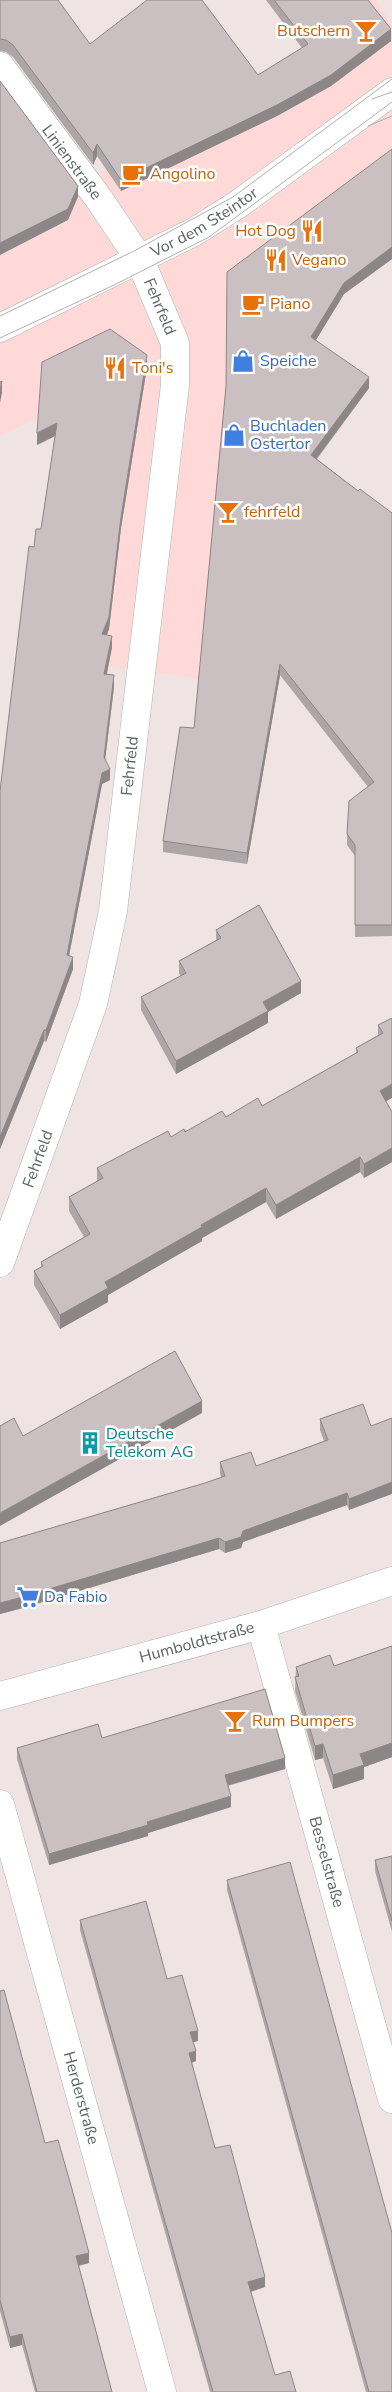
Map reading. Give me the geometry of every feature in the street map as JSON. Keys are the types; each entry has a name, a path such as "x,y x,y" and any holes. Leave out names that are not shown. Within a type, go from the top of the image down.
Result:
{"street":[{"name":"Linienstraße","path":"0,66 99,199 140,260"},
{"name":"Vor dem Steintor","path":"0,328 194,232 237,205 392,92"},
{"name":"Fehrfeld","path":"0,1263 93,1004 113,911 176,385 175,343 140,260"},
{"name":"Humboldtstraße","path":"0,1696 261,1625 392,1581"},
{"name":"Besselstraße","path":"261,1625 392,2100"},
{"name":"Herderstraße","path":"0,1804 162,2392"}],"shaded area":[{"path":"266,0 377,0 392,27 392,185 266,283 232,683 65,661 90,429 48,413 0,436 0,219 170,140 301,47"}],"building":[{"path":"0,0 58,0 90,44 147,0 202,0 258,75 308,44 274,0 368,0 391,29 331,75 277,105 121,180 97,144 93,153 13,45 6,40 0,39"},
{"path":"0,81 78,186 68,209 0,243"},
{"path":"392,149 392,247 344,283 311,337 369,377 311,455 358,491 360,489 392,513 392,925 355,925 355,845 347,834 349,801 374,782 280,664 247,853 163,841 180,727 194,728 226,386 227,272"},
{"path":"110,329 147,355 121,517 109,617 102,634 112,636 104,674 114,675 104,757 110,769 102,773 67,955 73,957 46,1030 44,1030 0,1137 0,791 29,546 34,547 36,529 41,529 57,423 37,433 42,362"},
{"path":"259,905 301,981 263,1002 268,1011 176,1061 141,997 186,973 179,961 221,938 216,930"},
{"path":"392,1018 392,1084 380,1091 392,1112 392,1148 364,1164 360,1157 276,1205 266,1188 105,1282 108,1288 60,1315 34,1271 43,1266 41,1262 90,1234 69,1197 103,1178 97,1168 168,1131 171,1137 184,1129 185,1132 222,1111 226,1117 258,1098 262,1106 358,1052 356,1048 383,1033 378,1025"},
{"name":"Deutsche Telekom AG","path":"175,1351 202,1401 0,1513 0,1426 14,1418 23,1436"},
{"path":"363,1404 371,1426 392,1418 392,1482 349,1499 347,1493 243,1531 241,1537 225,1542 219,1538 0,1603 0,1543 225,1476 220,1462 251,1452 256,1466 328,1440 320,1419"},
{"path":"392,1646 392,1743 360,1754 364,1765 333,1775 323,1744 315,1746 295,1677 299,1676 296,1667 330,1655 334,1666"},
{"path":"265,1689 285,1758 225,1775 231,1796 147,1822 148,1825 49,1854 17,1748 98,1724 102,1738"},
{"path":"392,1856 392,1921 375,1860"},
{"path":"290,1862 392,2233 392,2392 369,2392 227,1880"},
{"path":"146,1901 167,1979 182,1975 198,2031 190,2032 196,2051 189,2053 215,2148 230,2145 265,2277 248,2282 275,2375 290,2371 296,2392 213,2392 80,1920"},
{"path":"4,1990 45,2143 58,2140 72,2189 89,2253 76,2256 112,2392 37,2392 22,2334 10,2337 0,2300 0,1991"}],"tram line":[{"path":"0,316 134,251 233,197 392,79"},
{"path":"372,99 392,92"},
{"path":"0,338 114,285 209,237 392,102"},
{"path":"368,126 392,116"}],"place":[{"name":"Butschern","path":"366,31"},
{"name":"Angolino","path":"133,174"},
{"name":"Hot Dog","path":"312,231"},
{"name":"Vegano","path":"276,260"},
{"name":"Piano","path":"253,304"},
{"name":"Speiche","path":"243,361"},
{"name":"Toni's","path":"115,368"},
{"name":"Buchladen Ostertor","path":"234,435"},
{"name":"fehrfeld","path":"228,512"},
{"name":"Deutsche Telekom AG","path":"90,1443"},
{"name":"Da Fabio","path":"28,1597"},
{"name":"Rum Bumpers","path":"235,1721"}]}
